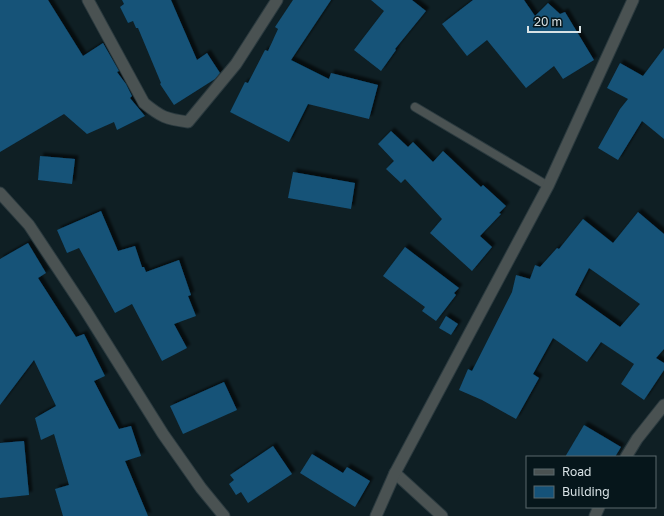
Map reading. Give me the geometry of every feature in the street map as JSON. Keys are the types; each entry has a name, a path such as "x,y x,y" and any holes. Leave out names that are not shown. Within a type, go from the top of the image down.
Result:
{"street":[{"path":"88,0 144,103 167,119 188,122 236,64 277,0"},
{"path":"376,516 395,473 548,186 633,0"},
{"path":"0,193 29,225 84,308 163,434 201,488 224,516"},
{"path":"627,456 637,438 664,405"},
{"path":"395,473 442,516"}],"lane":[{"path":"415,107 548,186"}],"building":[{"path":"0,0 48,0 83,56 103,43 119,71 117,72 126,84 132,96 130,98 145,116 117,130 114,122 87,134 64,114 0,152"},
{"path":"122,0 171,0 197,60 207,53 220,73 215,79 174,105 160,84 161,83 138,28 136,28 133,21 128,23 120,7 124,4"},
{"path":"293,0 331,0 291,60 329,79 331,73 378,85 369,119 308,104 289,142 230,112 245,82 248,83 265,50 268,51 278,29 275,27"},
{"path":"371,0 412,0 426,11 395,49 396,50 381,71 354,50 384,11"},
{"path":"473,0 524,0 535,16 548,3 560,14 565,12 594,60 563,79 554,66 526,88 487,40 467,56 442,24"},
{"path":"664,48 664,139 642,121 618,160 598,148 620,109 628,99 607,88 620,63 643,76"},
{"path":"391,131 408,147 413,142 433,162 443,151 481,187 483,185 506,206 499,213 501,214 480,236 492,247 472,271 430,233 442,219 405,179 401,183 386,169 394,161 378,144"},
{"path":"40,156 75,159 72,184 38,180"},
{"path":"293,172 355,183 351,209 288,198"},
{"path":"101,211 118,251 135,246 142,267 144,267 146,272 179,260 191,295 188,296 196,316 174,324 187,348 162,361 132,304 115,313 79,248 67,253 57,230"},
{"path":"638,212 664,234 664,349 656,358 664,363 664,370 644,400 621,384 634,364 601,342 587,362 553,338 533,374 539,378 516,419 482,400 459,390 468,369 472,371 512,292 516,275 530,279 535,265 540,267 557,248 559,249 583,219 613,243","holes":["589,268 640,304 620,327 575,295"]},
{"path":"28,243 46,273 38,278 76,337 84,334 105,376 94,381 119,429 131,426 141,456 125,461 148,516 63,516 55,489 69,485 54,434 41,440 35,418 56,406 34,360 0,405 0,259"},
{"path":"405,247 459,288 454,293 456,295 436,321 422,311 425,307 383,276"},
{"path":"446,316 458,324 451,335 439,328"},
{"path":"224,382 237,410 183,434 170,406"},
{"path":"584,425 621,447 616,456 566,456"},
{"path":"24,441 29,495 0,498 0,443"},
{"path":"273,446 292,474 248,503 241,492 236,495 229,484 234,480 230,475"},
{"path":"312,454 343,473 347,467 370,481 355,507 300,473"}]}
